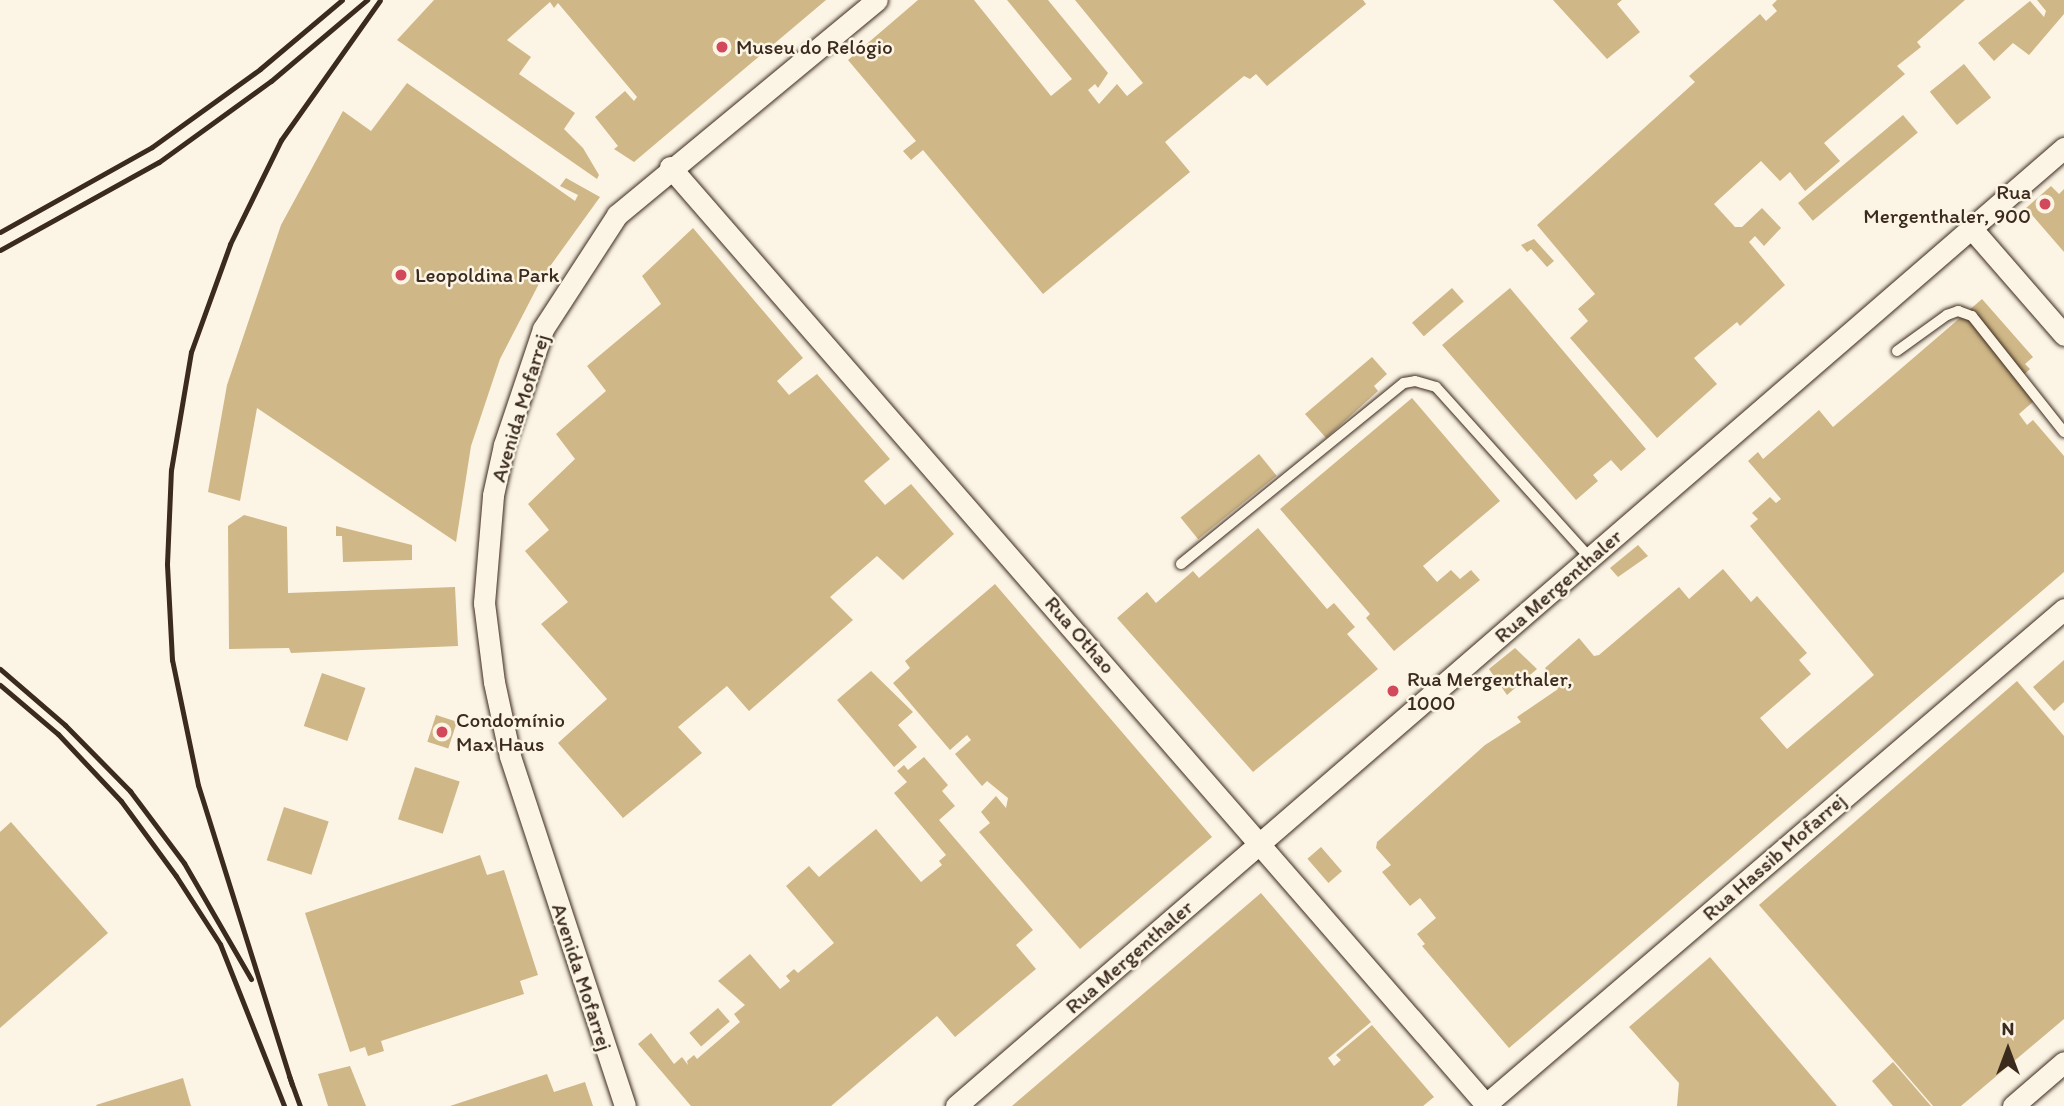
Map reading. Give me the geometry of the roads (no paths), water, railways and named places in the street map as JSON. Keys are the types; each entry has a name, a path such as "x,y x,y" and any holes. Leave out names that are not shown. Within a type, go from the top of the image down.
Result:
{"street":[{"name":"Avenida Mofarrej","path":"625,1106 510,757 487,642 484,603 499,470 543,329 617,215 670,167 877,0"},
{"name":"Rua Mergenthaler","path":"956,1106 2064,148"},
{"name":"Rua Othao","path":"670,167 1262,843 1485,1106"},
{"path":"1972,229 2064,335"},
{"name":"Rua Hassib Mofarrej","path":"1485,1106 2064,609"},
{"path":"2013,1106 2064,1062"}],"lane":[{"path":"1898,351 1947,315 1958,311 1972,316 2064,432"},
{"path":"1181,564 1404,383 1415,381 1436,387 1590,558"}],"railway":[{"path":"0,232 152,147 260,69 342,0"},
{"path":"0,250 159,162 271,81 367,0"},
{"path":"292,1085 198,785 172,660 167,564 171,470 191,352 230,244 281,140 380,0"},
{"path":"0,669 65,725 130,791 184,863 251,979"},
{"path":"0,685 58,734 121,801 176,876 220,944 284,1106"},
{"path":"289,1076 300,1106"}],"place":[{"name":"Museu do Relógio","path":"722,47"},
{"name":"Rua Mergenthaler, 900","path":"2045,204"},
{"name":"Leopoldina Park","path":"401,275"},
{"name":"Rua Mergenthaler, 1000","path":"1393,691"},
{"name":"Condomínio Max Haus","path":"442,732"}]}
